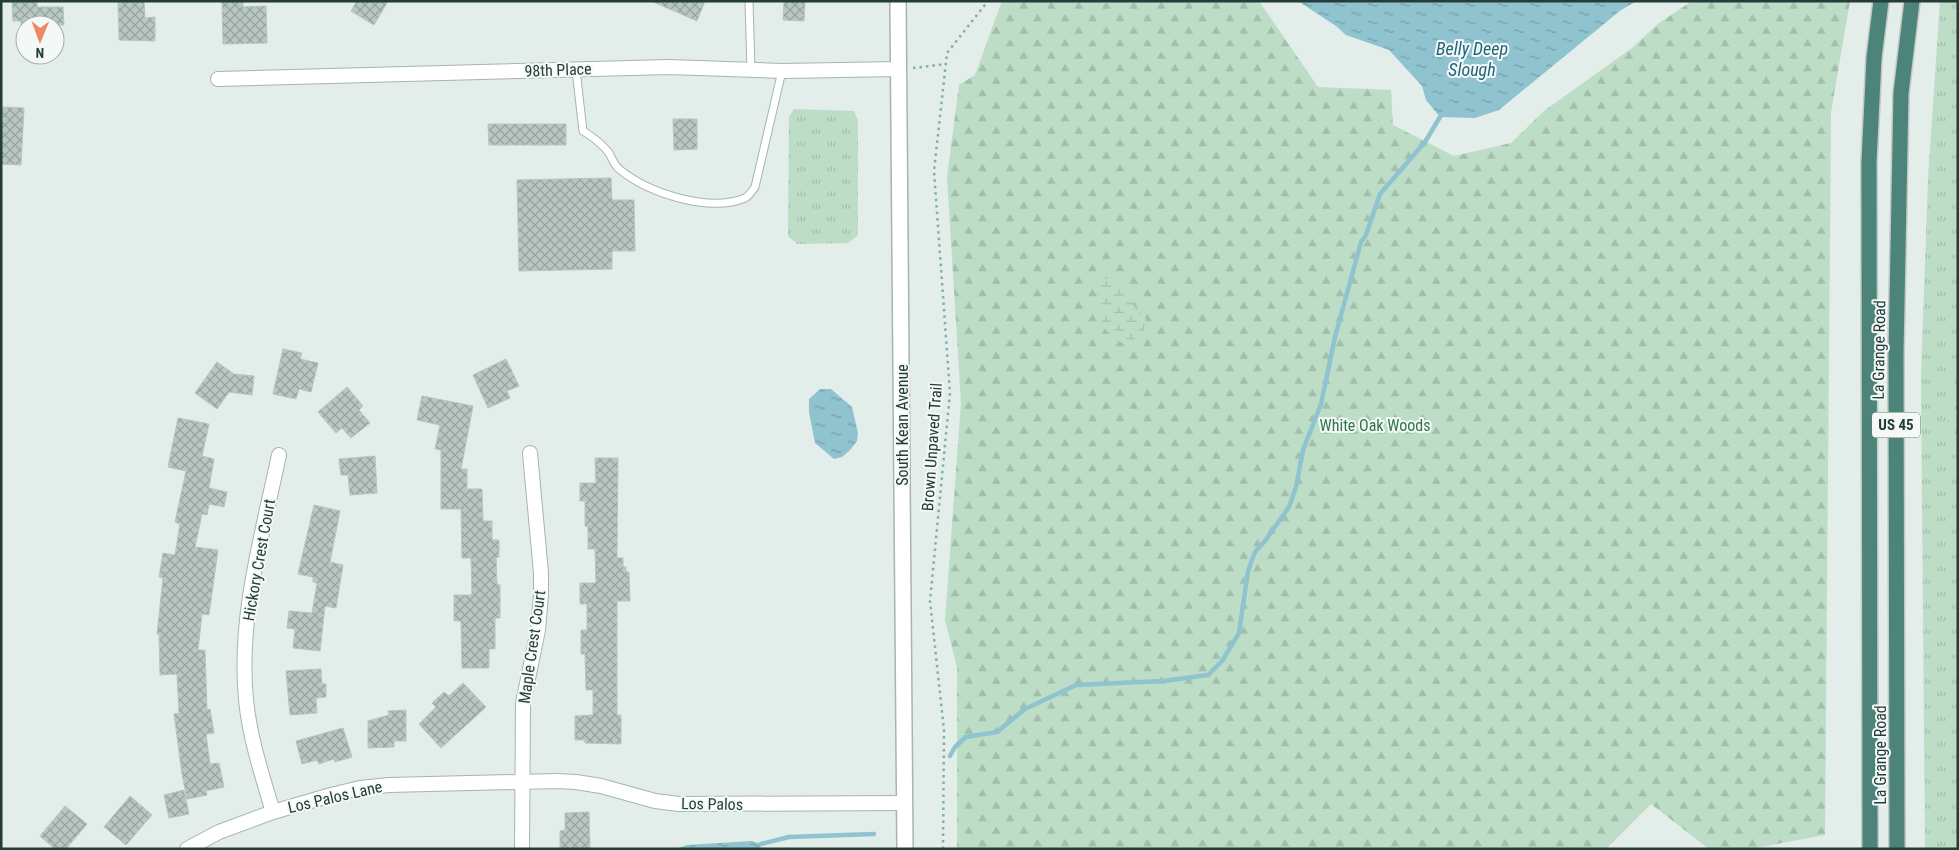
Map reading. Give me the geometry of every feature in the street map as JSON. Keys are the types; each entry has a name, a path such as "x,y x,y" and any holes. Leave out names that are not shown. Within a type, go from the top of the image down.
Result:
{"highway":[{"name":"La Grange Road","path":"1870,849 1869,162 1874,58 1881,1"},
{"name":"La Grange Road","path":"1897,849 1896,354 1901,93 1912,1"}],"street":[{"name":"South Kean Avenue","path":"898,1 906,849"},
{"name":"98th Place","path":"218,79 668,67 782,71 899,69"},
{"name":"Maple Crest Court","path":"522,849 523,703 538,630 541,595 541,572 530,452"},
{"name":"Hickory Crest Court","path":"273,812 251,730 246,701 244,667 249,596 279,455"},
{"name":"Los Palos","path":"521,782 576,782 601,786 655,801 679,804 905,803"},
{"name":"Los Palos Lane","path":"187,849 219,832 273,812 360,788 389,785 521,782"}],"lane":[{"path":"749,1 751,70"},
{"path":"576,70 583,131 595,138 608,152 617,168 639,183 673,196 717,204 747,198 755,187 782,71"}],"path":[{"name":"Brown Unpaved Trail","path":"944,849 944,730 930,601 950,393 934,171 947,53 988,1"},
{"path":"899,69 946,64"}],"green space":[{"name":"White Oak Woods","path":"1002,1 1259,1 1318,87 1391,90 1393,125 1454,156 1511,143 1544,111 1632,48 1659,23 1692,1 1850,1 1831,112 1825,835 1750,849 1709,849 1651,804 1606,849 957,849 957,667 945,620 961,403 947,177 959,85 975,75"},
{"path":"1940,1 1958,1 1958,849 1925,849 1921,376 1928,178"},
{"path":"794,109 854,111 858,121 858,235 848,243 797,244 788,236 789,117"},
{"path":"1114,277 1125,288 1123,294 1146,319 1144,330 1128,345 1113,337 1101,323 1103,316 1096,288 1105,279"},
{"path":"1958,362 1958,450 1955,448 1948,422 1952,378"}],"water":[{"name":"Belly Deep Slough","path":"1298,1 1637,1 1621,10 1499,110 1475,118 1440,117 1426,100 1422,86 1389,50 1346,35 1336,26"},
{"path":"820,389 831,389 852,407 858,433 857,441 842,457 834,459 815,443 809,412 809,399"},
{"path":"752,841 761,844 760,849 675,849 687,845"}],"building":[{"path":"144,1 145,18 155,17 155,41 119,40 118,2"},
{"path":"222,1 243,1 243,7 266,6 267,43 223,44"},
{"path":"357,1 388,1 374,25 351,11"},
{"path":"651,1 705,1 697,21"},
{"path":"784,1 805,1 804,21 783,20"},
{"path":"12,2 37,2 37,7 63,7 63,15 15,15 15,21 13,21"},
{"path":"2,107 24,108 21,165 1,164"},
{"path":"673,119 697,119 697,149 674,150"},
{"path":"488,124 566,124 566,145 489,145"},
{"path":"611,178 612,200 634,200 635,251 612,251 612,269 519,271 517,180"},
{"path":"283,349 302,353 300,359 318,363 311,392 299,389 296,399 273,394"},
{"path":"506,359 519,386 507,391 510,398 488,408 473,375"},
{"path":"217,362 234,374 254,376 252,395 229,392 217,409 195,393"},
{"path":"347,387 363,406 359,410 370,423 351,438 342,428 336,433 318,412"},
{"path":"422,396 473,406 461,469 467,469 467,489 482,489 483,521 492,521 492,540 499,540 499,557 496,558 497,584 500,585 500,618 495,618 495,649 489,649 489,668 462,668 461,621 454,621 454,595 472,595 471,558 462,558 461,509 441,509 441,450 435,449 440,425 417,420"},
{"path":"178,418 209,424 202,456 214,459 209,488 227,492 224,507 209,504 207,515 202,514 195,547 218,550 209,615 202,614 198,650 205,650 207,710 210,709 214,733 206,734 210,764 219,763 224,787 206,791 207,795 187,799 174,714 179,713 177,674 160,675 159,634 157,634 163,578 159,577 163,553 175,555 180,524 175,522 186,471 168,467"},
{"path":"375,456 377,493 350,495 348,475 341,475 339,459"},
{"path":"595,458 618,458 617,558 623,558 623,567 626,567 626,572 629,572 630,601 617,601 617,715 621,715 621,744 585,743 585,740 575,740 575,716 593,715 593,690 586,690 585,654 581,654 581,630 587,630 587,604 580,604 580,583 596,583 595,549 588,549 588,527 585,526 585,501 580,501 580,483 596,483"},
{"path":"314,505 340,511 330,562 343,565 336,608 325,606 320,651 293,648 295,629 287,628 289,611 312,613 317,583 313,582 313,577 298,574"},
{"path":"321,669 322,684 326,684 326,697 316,698 317,713 290,715 286,671"},
{"path":"463,683 486,707 441,748 419,724 436,707 432,703 444,692 449,696"},
{"path":"406,710 406,741 394,741 394,747 368,748 368,721 389,715 388,711"},
{"path":"343,728 352,757 335,762 334,759 319,764 317,760 302,764 296,741"},
{"path":"184,790 189,814 169,818 164,795"},
{"path":"130,796 152,815 126,845 104,827"},
{"path":"65,806 87,824 66,849 55,849 40,836"},
{"path":"589,812 590,849 560,849 560,831 565,830 565,813"}],"waterway":[{"path":"950,756 955,747 966,737 997,732 1025,709 1076,685 1163,681 1208,675 1222,661 1239,633 1248,571 1255,552 1289,507 1296,487 1303,450 1321,404 1335,337 1361,242 1366,235 1380,194 1425,142 1440,117"},
{"path":"761,844 789,837 874,834"}]}
